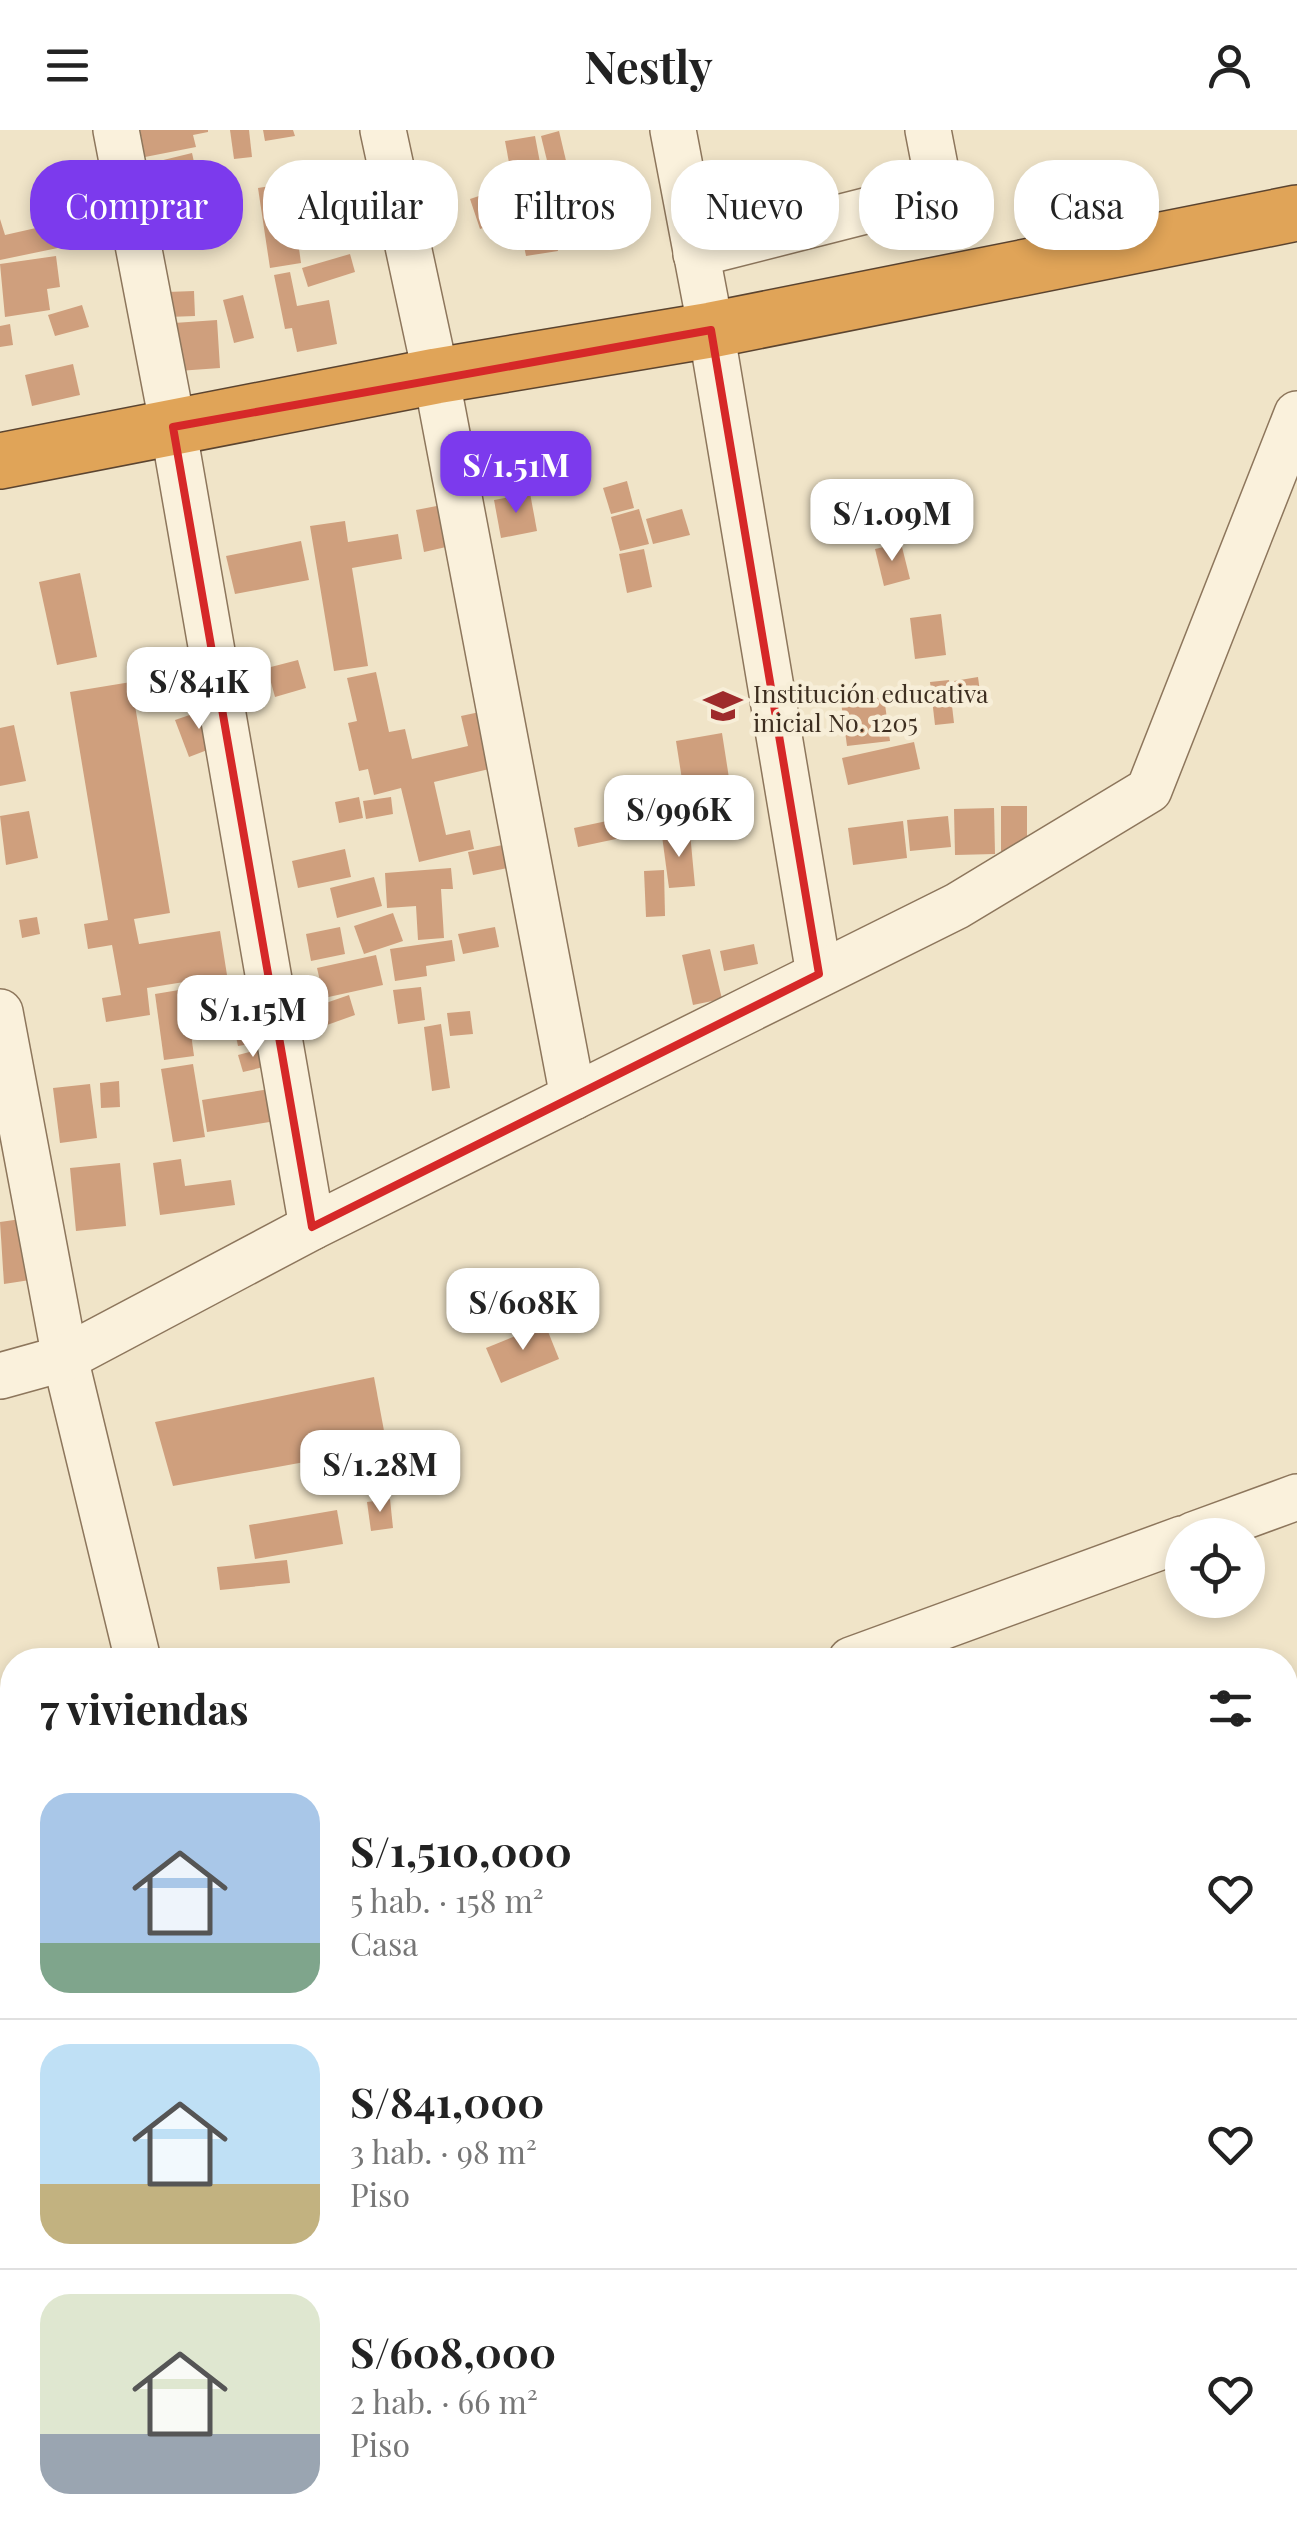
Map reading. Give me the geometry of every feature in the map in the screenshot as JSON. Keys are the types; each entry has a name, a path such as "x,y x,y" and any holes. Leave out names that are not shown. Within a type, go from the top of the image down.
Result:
{"highway":[{"path":"0,461 436,376 711,330 1297,214"}],"street":[{"path":"116,130 173,427 312,1228"},
{"path":"383,130 436,376 574,1097"},
{"path":"673,130 711,330 819,974"},
{"path":"696,254 940,192 928,130"},
{"path":"0,1376 65,1358 312,1228 957,906 1148,790 1297,414"},
{"path":"0,1012 65,1358 135,1648"},
{"path":"1240,1518 1297,1497"},
{"path":"884,1648 1165,1545"}],"highlighted area":[{"path":"711,330 819,974 312,1227 173,427"}],"building":[{"path":"140,130 208,132 193,135 196,147 145,157"},
{"path":"230,130 249,130 252,157 234,159"},
{"path":"263,130 293,130 295,136 265,141"},
{"path":"559,131 566,160 547,160 541,136"},
{"path":"535,136 540,160 509,160 505,141"},
{"path":"192,153 194,160 163,160"},
{"path":"263,187 263,221 258,188"},
{"path":"478,196 478,223 470,199"},
{"path":"0,219 5,235 30,229 30,250 48,250 0,260"},
{"path":"267,250 299,250 301,263 270,268"},
{"path":"525,250 558,251 526,256"},
{"path":"350,254 355,272 308,287 302,268"},
{"path":"56,256 60,287 47,289 50,310 5,317 0,264"},
{"path":"290,272 297,306 329,300 337,344 297,352 292,328 285,329 274,275"},
{"path":"194,291 195,316 168,317 167,292"},
{"path":"243,295 254,338 234,343 223,300"},
{"path":"82,305 89,327 55,336 48,315"},
{"path":"217,320 220,368 178,371 174,323"},
{"path":"10,324 13,345 0,347 0,326"},
{"path":"73,364 80,395 32,406 25,375"},
{"path":"627,481 634,508 611,514 603,488"},
{"path":"530,493 537,531 501,538 494,500"},
{"path":"447,504 455,545 424,552 416,510"},
{"path":"639,509 649,544 620,551 611,517"},
{"path":"682,509 690,535 653,544 646,519"},
{"path":"345,521 348,542 398,534 402,559 352,568 368,666 334,671 310,526"},
{"path":"301,541 309,580 235,594 226,556"},
{"path":"901,543 910,579 884,586 875,549"},
{"path":"644,549 652,587 627,593 619,554"},
{"path":"80,573 97,657 57,665 39,582"},
{"path":"941,614 946,655 915,659 910,618"},
{"path":"298,660 306,688 275,697 267,668"},
{"path":"376,672 389,732 405,729 412,759 468,746 461,716 489,710 502,766 434,782 446,835 470,830 474,849 419,862 401,788 374,795 368,769 359,771 348,723 357,721 347,678"},
{"path":"978,677 981,699 957,702 954,681"},
{"path":"949,680 954,723 935,725 930,682"},
{"path":"131,682 170,913 134,919 139,944 220,931 227,975 147,988 150,1015 106,1022 102,998 121,995 112,945 88,949 84,924 108,920 70,692"},
{"path":"884,697 890,741 847,746 841,702"},
{"path":"210,708 223,744 189,757 175,720"},
{"path":"14,725 26,781 0,786 0,728"},
{"path":"722,733 729,778 683,786 676,741"},
{"path":"914,742 920,769 848,785 842,758"},
{"path":"359,797 363,818 339,823 335,802"},
{"path":"391,797 393,814 366,819 363,801"},
{"path":"1001,806 1027,806 1027,851 1001,851"},
{"path":"994,808 995,854 955,855 954,809"},
{"path":"29,811 38,858 6,865 0,816"},
{"path":"649,812 654,831 578,847 574,828"},
{"path":"948,816 951,847 910,851 907,820"},
{"path":"903,821 907,858 853,865 848,828"},
{"path":"690,833 695,886 669,888 662,836"},
{"path":"518,842 523,865 473,875 468,852"},
{"path":"345,849 351,877 298,888 292,861"},
{"path":"451,868 453,889 441,889 444,938 418,940 416,906 387,908 385,873"},
{"path":"664,870 665,916 646,917 644,871"},
{"path":"374,877 382,906 337,918 330,888"},
{"path":"393,913 403,941 364,954 354,926"},
{"path":"37,917 40,934 22,938 19,920"},
{"path":"340,927 345,954 311,961 306,934"},
{"path":"495,927 499,947 463,954 458,934"},
{"path":"452,940 455,961 426,966 427,976 395,981 390,949"},
{"path":"754,944 758,964 724,971 720,951"},
{"path":"710,949 722,999 693,1005 682,955"},
{"path":"376,955 383,985 324,998 317,968"},
{"path":"421,987 425,1020 398,1024 393,990"},
{"path":"185,989 194,1056 164,1060 155,994"},
{"path":"349,995 355,1015 327,1025 320,1005"},
{"path":"256,1008 262,1042 238,1046 231,1012"},
{"path":"470,1011 473,1034 450,1036 447,1013"},
{"path":"441,1024 450,1088 432,1091 424,1027"},
{"path":"264,1048 268,1066 243,1072 238,1055"},
{"path":"193,1064 205,1137 173,1142 161,1069"},
{"path":"119,1081 120,1107 101,1108 100,1083"},
{"path":"90,1084 97,1138 60,1143 53,1088"},
{"path":"276,1088 282,1120 207,1132 202,1100"},
{"path":"181,1159 185,1186 231,1180 235,1205 160,1215 153,1163"},
{"path":"120,1163 126,1226 76,1231 70,1168"},
{"path":"21,1219 30,1280 4,1284 0,1222"},
{"path":"545,1324 559,1359 501,1383 486,1348"},
{"path":"374,1377 387,1447 173,1486 155,1422"},
{"path":"390,1499 393,1528 371,1531 367,1502"},
{"path":"337,1510 343,1544 255,1559 249,1525"},
{"path":"287,1560 290,1583 220,1590 217,1567"}],"place":[{"name":"Institución educativa inicial No. 1205","path":"723,706"}]}
